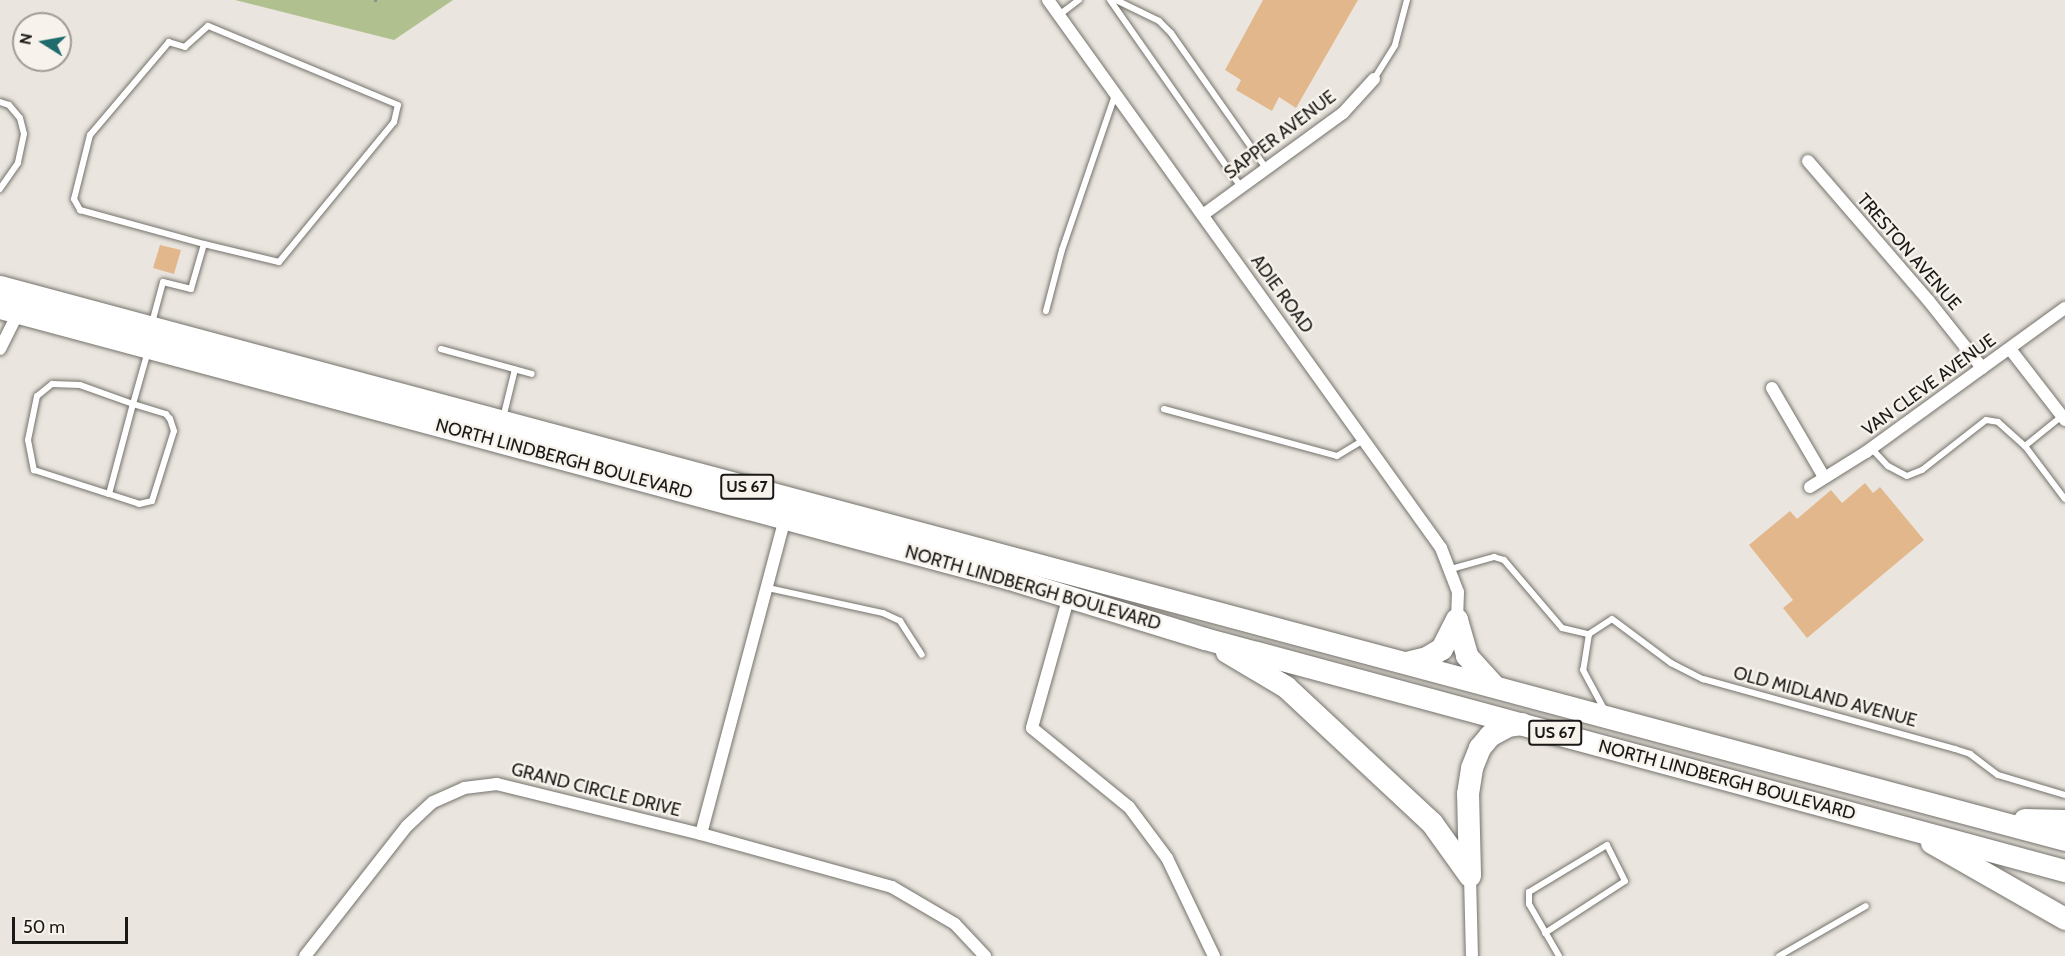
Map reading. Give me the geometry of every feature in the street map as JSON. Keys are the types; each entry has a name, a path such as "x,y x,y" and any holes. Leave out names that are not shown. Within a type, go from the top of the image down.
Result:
{"highway":[{"name":"NORTH LINDBERGH BOULEVARD","path":"0,287 150,338 1069,596 1205,639 2065,871"},
{"name":"NORTH LINDBERGH BOULEVARD","path":"9,310 150,338 502,421 1607,715 2065,840"},
{"path":"1407,663 1427,658 1442,649 1456,620"},
{"path":"1456,620 1467,656 1494,686"},
{"path":"1205,639 1286,687 1432,823 1451,845 1470,876"},
{"path":"1470,876 1472,768 1480,748 1490,736 1508,726 1522,724"},
{"path":"1995,821 2065,821"},
{"path":"1904,828 2065,919"}],"street":[{"name":"ADIE ROAD","path":"1048,0 1204,214 1441,548 1458,592 1456,620"},
{"name":"SAPPER AVENUE","path":"1204,214 1343,113 1374,79"},
{"name":"TRESTON AVENUE","path":"1808,161 1929,300 1982,368"},
{"name":"VAN CLEVE AVENUE","path":"1810,487 1872,448 2065,308"},
{"path":"0,349 9,310"},
{"path":"2010,349 2064,418"},
{"path":"1772,388 1824,477"},
{"name":"GRAND CIRCLE DRIVE","path":"702,834 785,518"},
{"path":"1069,596 1032,728 1129,807 1167,858 1214,956"},
{"name":"GRAND CIRCLE DRIVE","path":"305,956 407,826 433,802 464,788 497,784 702,834 892,887 954,924 985,956"},
{"path":"1470,876 1472,956"}],"lane":[{"path":"1059,15 1079,0"},
{"path":"1110,0 1241,188"},
{"path":"1116,0 1159,21 1171,33 1267,169"},
{"path":"1374,79 1395,45 1407,0"},
{"path":"208,26 398,105 394,122 279,262 204,244 80,210 74,198 90,135 169,42 184,47 208,26"},
{"path":"1046,311 1062,250 1116,92"},
{"path":"0,102 9,105 20,118 24,134 18,163 0,189"},
{"path":"109,494 163,282 191,290 204,244"},
{"path":"441,350 532,374"},
{"path":"502,421 515,369"},
{"path":"66,383 166,414 174,431 152,501 139,504 109,494 34,470 28,440 37,396 52,384 66,383"},
{"path":"1164,409 1337,456 1365,440"},
{"path":"2025,446 2064,418"},
{"path":"1872,448 1888,466 1907,476 1922,470 1986,420 1998,422 2025,446 2065,499"},
{"path":"1451,569 1494,557 1503,560 1552,620 1562,628 1588,634 1584,669 1607,715"},
{"path":"768,588 883,614 900,621 922,655"},
{"name":"OLD MIDLAND AVENUE","path":"1588,634 1612,619 1671,663 1702,679 1955,749 1970,754 1998,775 2065,795"},
{"path":"1545,933 1625,881 1607,845 1529,892 1529,904 1545,933 1559,956"},
{"path":"1779,956 1866,906"}],"green space":[{"path":"235,0 453,0 394,40"}],"building":[{"path":"1263,0 1358,0 1296,108 1279,97 1272,111 1236,90 1241,80 1225,70"},
{"path":"160,245 181,250 174,274 153,268"},
{"path":"1865,483 1873,493 1880,487 1924,540 1807,638 1783,608 1793,600 1749,545 1790,511 1797,519 1831,490 1842,503"}]}
